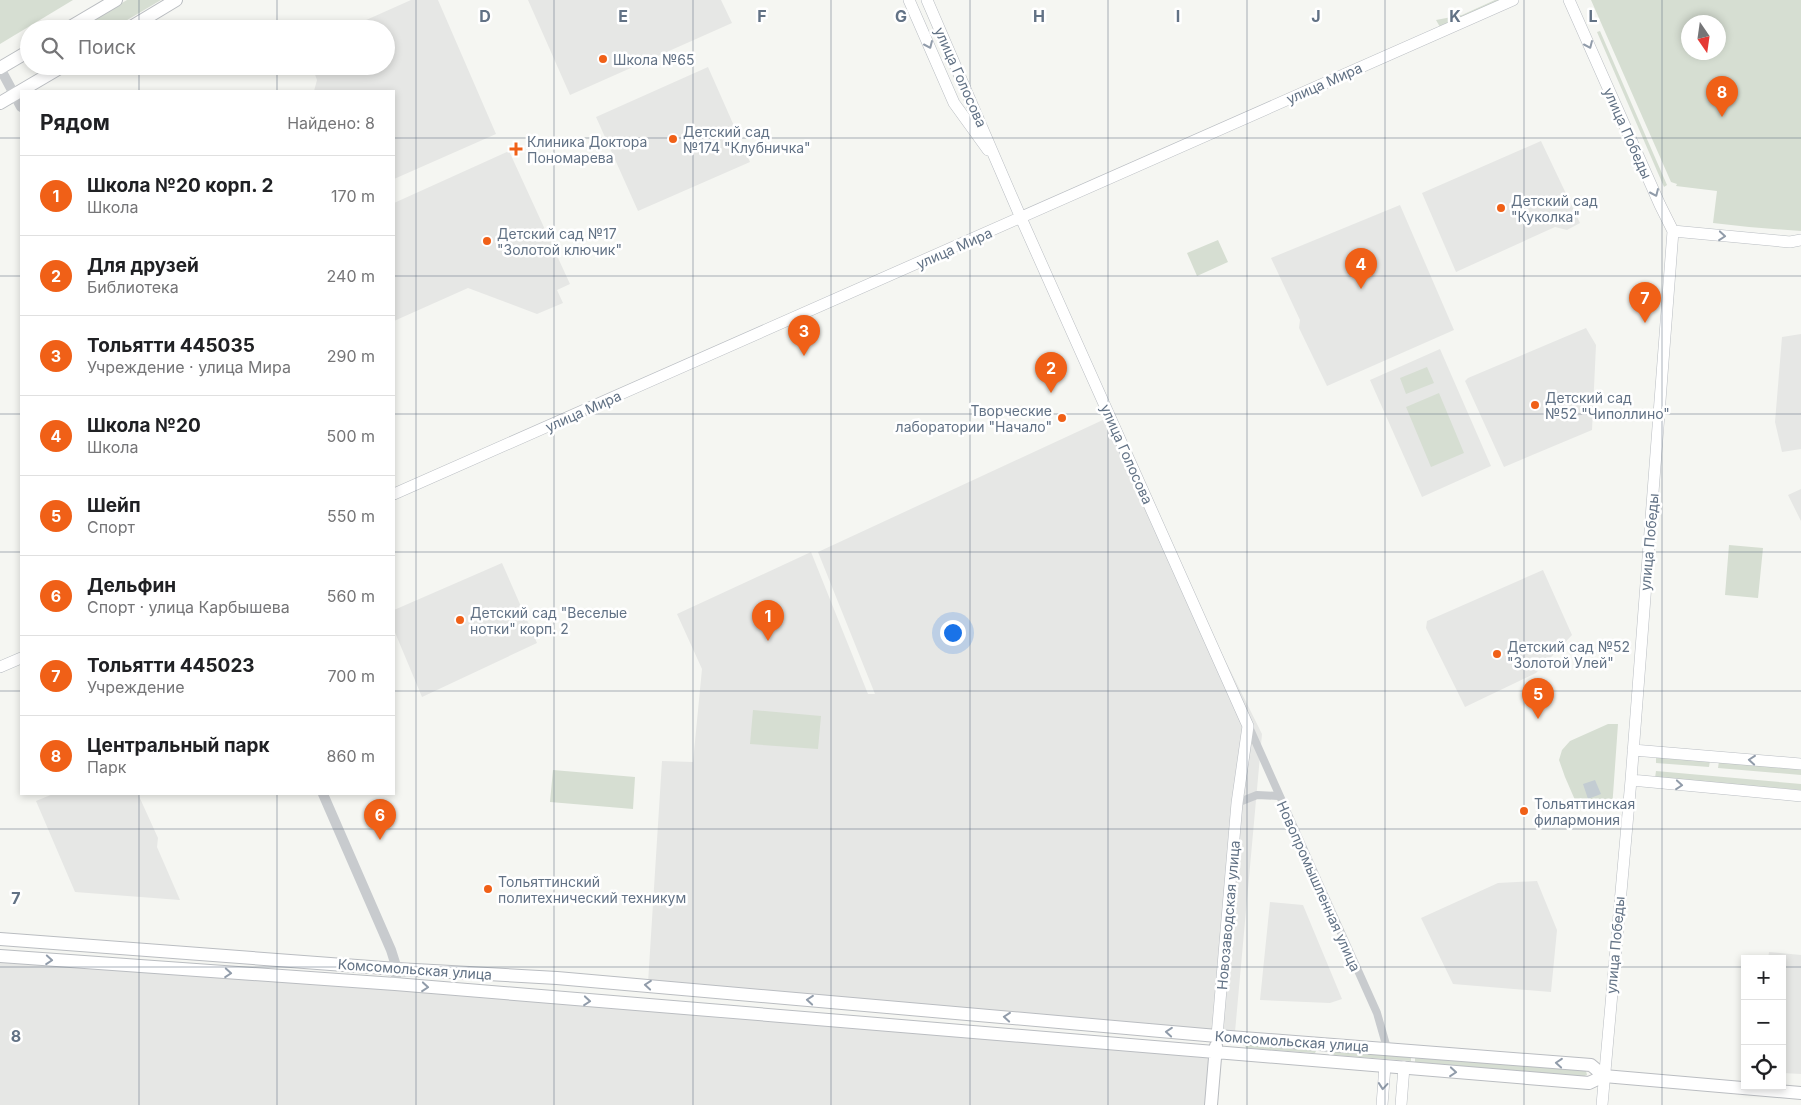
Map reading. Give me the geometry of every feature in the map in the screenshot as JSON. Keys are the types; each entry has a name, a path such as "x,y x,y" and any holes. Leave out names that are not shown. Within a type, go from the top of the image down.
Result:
{"main road":[{"path":"82,20 116,0"},
{"path":"143,20 176,0"},
{"name":"улица Голосова","path":"909,0 954,103 988,150 1007,183"},
{"name":"улица Голосова","path":"927,0 1021,218 1248,726"},
{"name":"улица Мира","path":"395,494 1513,0"},
{"name":"улица Победы","path":"1569,0 1673,231 1631,780 1602,1105"},
{"path":"0,68 20,56"},
{"path":"22,90 48,75"},
{"path":"0,102 20,91"},
{"path":"954,103 961,104 970,97"},
{"path":"1673,231 1790,242 1801,240"},
{"path":"0,667 20,658"},
{"name":"Новозаводская улица","path":"1211,1105 1237,803 1248,726"},
{"path":"1633,750 1801,764"},
{"path":"1631,780 1801,796"},
{"name":"Комсомольская улица","path":"0,939 397,969 577,980 1217,1036 1387,1048 1591,1066 1604,1076 1801,1093"},
{"path":"197,971 199,954"},
{"name":"Комсомольская улица","path":"0,956 395,984 1404,1067 1589,1084 1604,1076"},
{"path":"828,1021 830,1002"},
{"path":"976,1033 977,1015"},
{"path":"1323,1061 1324,1044"},
{"path":"1382,1105 1385,1066"},
{"path":"1401,1105 1404,1067"}],"street":[{"path":"0,68 20,106"},
{"name":"Новопромышленная улица","path":"1248,726 1377,1013 1387,1048"},
{"path":"324,795 391,950 397,969 395,984"},
{"path":"1237,803 1257,795 1278,796"}],"shaded area":[{"path":"0,0 73,0 40,20 20,20 20,32 0,44"},
{"path":"127,0 161,0 127,20 93,20"},
{"path":"411,0 438,0 496,134 395,179 395,90 314,90 317,80 315,75 395,75 395,20 366,20"},
{"name":"Школа №65","path":"528,0 721,0 732,23 570,95"},
{"path":"1495,0 1501,0 1440,27 1436,20 1462,15"},
{"path":"1591,0 1801,0 1801,231 1713,223 1717,191 1676,186 1677,184 1671,182"},
{"path":"1600,31 1667,185 1664,187 1597,32"},
{"name":"Детский сад №174 \"Клубничка\"","path":"708,67 750,162 638,211 596,117"},
{"name":"Детский сад \"Куколка\"","path":"1541,141 1580,223 1567,230 1555,227 1456,272 1422,193"},
{"name":"Детский сад №17 \"Золотой ключик\"","path":"509,151 570,284 557,290 563,303 537,314 468,288 395,321 395,203"},
{"path":"1400,205 1454,330 1327,386 1299,328 1300,320 1271,258"},
{"path":"1218,240 1228,262 1197,276 1187,253"},
{"name":"Детский сад №52 \"Чиполлино\"","path":"1586,328 1596,345 1592,430 1504,467 1465,381 1468,378"},
{"path":"1801,334 1801,449 1782,452 1775,422 1782,337"},
{"path":"1440,349 1491,466 1422,497 1370,380"},
{"path":"1427,367 1434,383 1406,394 1400,378"},
{"path":"1439,393 1464,453 1431,467 1406,407"},
{"path":"1105,419 1262,734 1235,1032 648,983 662,761 693,762 702,669 677,614 811,552 868,694 875,694 818,552"},
{"path":"1801,489 1801,521 1788,495"},
{"path":"1729,545 1763,548 1758,598 1725,595"},
{"name":"Детский сад \"Веселые нотки\" корп. 2","path":"502,563 537,643 422,697 395,632 395,610"},
{"name":"Детский сад №52 \"Золотой Улей\"","path":"1543,570 1572,635 1536,673 1465,707 1426,628 1427,621"},
{"path":"753,710 821,716 818,749 750,744"},
{"path":"1608,724 1618,724 1612,809 1584,810 1578,807 1559,760 1562,750 1570,741"},
{"path":"1656,756 1710,761 1709,767 1656,763"},
{"path":"1719,761 1801,768 1801,775 1718,768"},
{"path":"553,770 635,777 633,809 550,802"},
{"path":"1656,771 1801,784 1801,790 1655,778"},
{"path":"1595,780 1601,794 1588,799 1583,784"},
{"path":"51,795 138,795 158,838 157,847 180,900 75,892 36,801"},
{"path":"1537,881 1557,930 1551,992 1453,984 1421,918 1498,883"},
{"path":"1270,902 1303,905 1342,999 1330,1003 1260,1000"},
{"path":"1769,952 1801,955 1801,1074 1786,1073 1786,955 1769,955"},
{"path":"0,957 1216,1053 1211,1105 0,1105"},
{"path":"1244,1043 1317,1049 1315,1053 1246,1048"},
{"path":"1331,1051 1411,1054 1411,1061 1334,1055"},
{"path":"1415,1054 1586,1071 1587,1075 1582,1077 1415,1062"}],"place":[{"name":"Школа №65","path":"603,59"},
{"name":"Центральный парк","path":"1722,117"},
{"name":"Детский сад №174 \"Клубничка\"","path":"673,139"},
{"name":"Клиника Доктора Пономарева","path":"516,149"},
{"name":"Детский сад \"Куколка\"","path":"1501,208"},
{"name":"Детский сад №17 \"Золотой ключик\"","path":"487,241"},
{"name":"Школа №20","path":"1361,289"},
{"name":"Тольятти 445023","path":"1645,323"},
{"name":"Тольятти 445035","path":"804,356"},
{"name":"Для друзей","path":"1051,393"},
{"name":"Детский сад №52 \"Чиполлино\"","path":"1535,405"},
{"name":"Творческие лаборатории \"Начало\"","path":"1062,418"},
{"name":"Детский сад \"Веселые нотки\" корп. 2","path":"460,620"},
{"name":"Школа №20 корп. 2","path":"768,641"},
{"name":"Детский сад №52 \"Золотой Улей\"","path":"1497,654"},
{"name":"Шейп","path":"1538,719"},
{"name":"Тольяттинская филармония","path":"1524,811"},
{"name":"Дельфин","path":"380,840"},
{"name":"Тольяттинский политехнический техникум","path":"488,889"}]}
